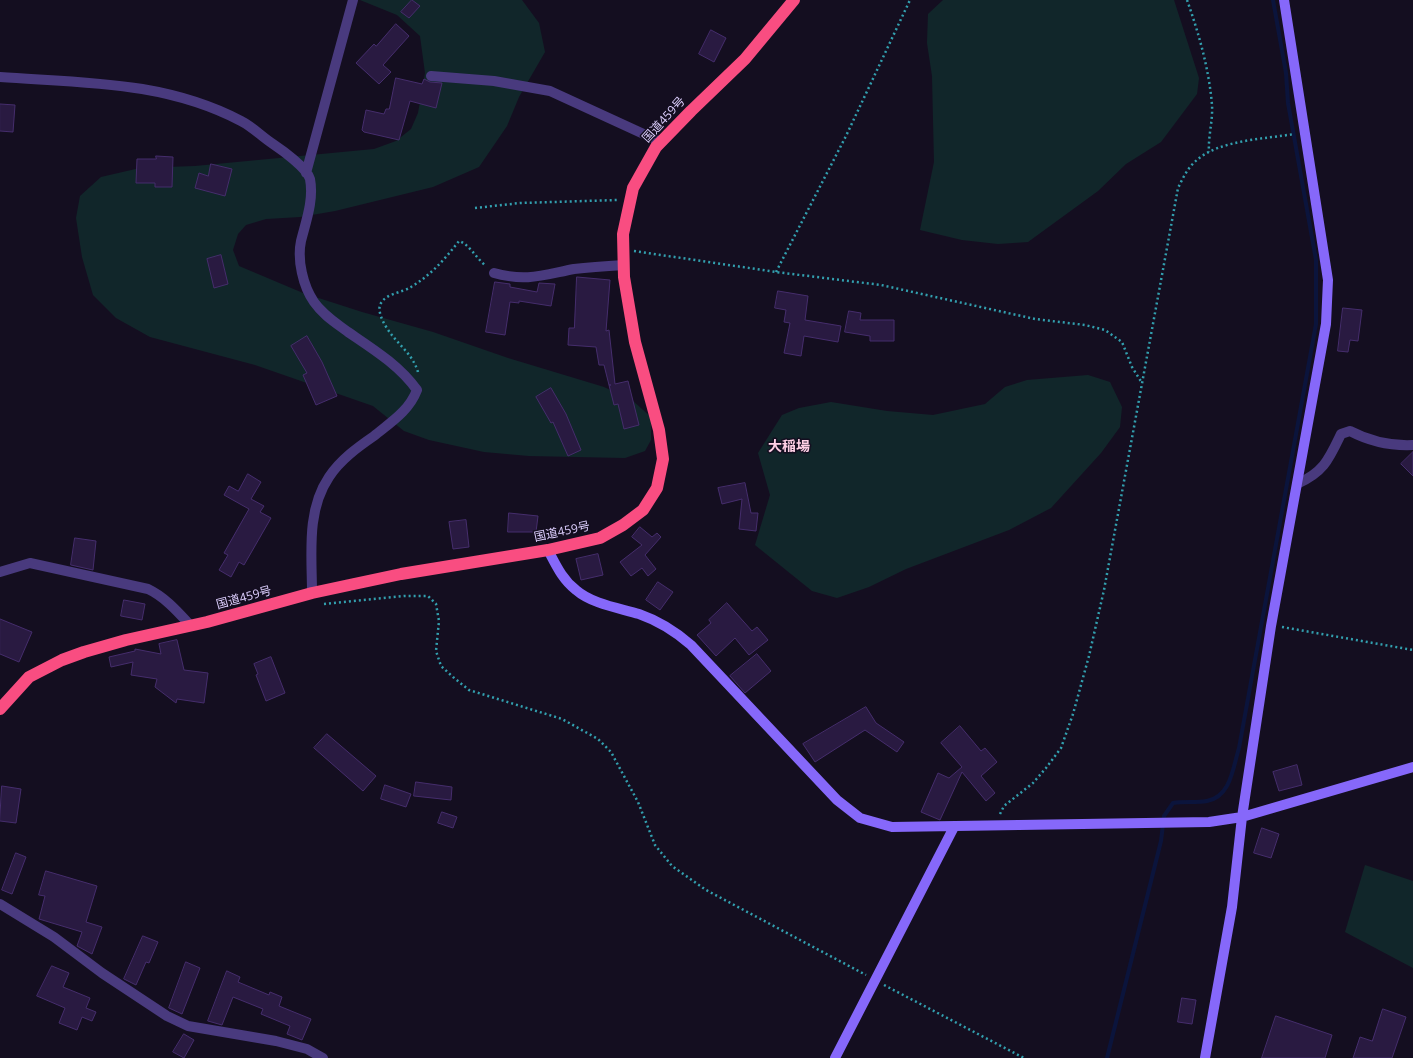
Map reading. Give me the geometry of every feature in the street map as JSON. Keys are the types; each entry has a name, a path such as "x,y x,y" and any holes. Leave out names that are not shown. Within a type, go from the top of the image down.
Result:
{"highway":[{"name":"国道459号","path":"0,709 29,677 62,660 126,640 191,626 312,593 402,574 548,550 600,538 643,510 656,488 663,459 659,430 635,342 624,265 623,234 633,188 661,142 744,59 794,0"}],"street":[{"path":"306,173 353,0"},
{"path":"1205,1058 1232,907 1242,817 1271,626 1326,324 1328,280 1284,0"},
{"path":"431,76 494,81 550,90 661,142"},
{"path":"0,77 127,86 174,94 196,100 243,121 291,156 310,177 310,204 301,243 301,262 305,283 314,302 326,316 397,366 417,390 413,400 400,416 352,452 329,476 318,496 313,517 312,593"},
{"path":"494,273 511,278 529,278 595,266 624,265"},
{"path":"1297,484 1313,477 1330,457 1341,434 1350,431 1365,438 1401,446 1413,445"},
{"path":"548,550 563,578 576,591 594,600 641,615 674,630 837,800 860,818 892,827 1184,824 1242,817 1413,767"},
{"path":"0,572 30,563 148,589 156,593 172,606 191,626"},
{"path":"836,1058 954,827"},
{"path":"0,904 54,937 102,973 167,1016 188,1026 276,1041 307,1049 323,1058"}],"path":[{"path":"776,272 846,136 910,0"},
{"path":"1187,0 1202,47 1210,81 1212,107 1209,152"},
{"path":"996,826 998,816 1004,806 1032,783 1046,768 1060,748 1073,714 1089,656 1104,590 1178,188 1186,173 1196,160 1222,146 1304,132"},
{"path":"475,208 520,203 630,200"},
{"path":"417,390 420,378 414,361 386,326 380,312 380,304 389,295 410,288 427,277 445,259 459,241 466,243 476,258 494,273"},
{"path":"623,250 880,285 1011,315 1085,325 1105,330 1122,342 1132,367 1142,384"},
{"path":"312,593 313,603 329,604 404,596 428,596 436,604 438,633 436,651 440,666 469,690 562,720 598,739 611,752 638,802 655,845 672,866 706,890 1024,1058"},
{"path":"1271,626 1346,637 1413,650"}],"green space":[{"path":"360,0 522,0 539,23 545,52 519,97 507,126 479,167 433,187 335,211 300,217 266,219 246,225 238,234 233,250 239,266 303,293 362,312 433,332 508,358 604,387 633,401 651,417 651,440 645,451 625,458 529,456 484,452 429,440 404,431 373,406 255,365 150,337 116,318 93,295 82,257 76,218 80,196 101,177 140,168 195,166 374,149 396,141 411,129 418,113 425,73 420,36 397,15"},
{"path":"943,0 1174,0 1199,78 1197,94 1161,142 1126,164 1098,191 1028,242 998,244 962,240 920,230 934,162 932,76 927,43 928,14"},
{"path":"1088,375 1110,382 1122,407 1120,427 1101,453 1051,508 1009,530 906,569 869,587 837,598 812,591 755,545 770,495 758,453 782,415 799,408 831,402 887,411 933,415 985,404 1005,387 1027,380"},
{"path":"1365,865 1413,881 1413,968 1345,932"}],"building":[{"path":"412,0 420,6 409,18 401,12"},
{"path":"396,24 409,36 383,65 391,72 379,84 356,63 374,44 376,46"},
{"path":"711,30 726,38 714,62 699,54"},
{"path":"396,78 422,84 424,79 430,82 442,83 436,108 410,101 399,140 364,132 362,130 366,110 384,114 386,109 389,109"},
{"path":"0,104 15,105 13,132 0,131"},
{"path":"156,156 173,157 172,187 155,187 155,183 136,183 137,159 156,159"},
{"path":"211,164 232,169 225,196 195,188 199,173 208,176"},
{"path":"221,255 228,284 214,288 207,259"},
{"path":"577,277 610,280 606,331 609,330 615,384 628,381 639,425 624,429 618,404 614,405 604,365 599,365 596,347 568,345 569,328 574,328"},
{"path":"495,282 510,284 510,287 537,292 539,283 555,284 551,306 519,301 519,303 510,302 505,335 486,332"},
{"path":"778,291 808,296 805,320 841,326 838,342 804,336 801,356 784,353 790,323 784,322 786,310 775,308"},
{"path":"1343,308 1362,310 1358,341 1350,340 1348,352 1338,351"},
{"path":"849,311 861,313 860,320 894,320 894,341 870,341 870,336 845,332"},
{"path":"307,336 322,362 337,396 316,405 303,375 307,373 291,346"},
{"path":"551,388 566,414 581,450 568,456 553,422 551,423 536,397"},
{"path":"1413,452 1413,476 1401,464"},
{"path":"248,474 261,482 251,499 264,506 260,512 271,518 244,565 239,562 231,577 219,570 228,555 224,553 249,509 224,495 229,486 238,491"},
{"path":"745,483 751,513 758,513 756,531 739,529 742,499 722,504 718,488"},
{"path":"509,513 538,516 536,532 508,532"},
{"path":"466,520 469,547 453,549 449,522"},
{"path":"640,527 652,537 657,533 661,537 645,555 656,569 648,576 642,568 631,576 620,562 642,545 632,537"},
{"path":"75,538 96,541 93,570 71,565"},
{"path":"598,554 603,575 581,580 576,559"},
{"path":"658,582 673,592 660,610 646,600"},
{"path":"124,600 145,604 142,620 121,616"},
{"path":"727,603 752,631 757,627 768,640 749,655 735,638 716,656 697,635 711,623 709,620"},
{"path":"0,619 32,632 19,662 0,654"},
{"path":"177,640 184,670 208,673 204,703 177,699 176,703 155,687 157,679 131,675 133,662 111,667 109,657 135,651 135,649 161,654 159,644"},
{"path":"757,654 771,671 745,693 730,676"},
{"path":"271,657 285,693 266,701 256,675 258,674 254,664"},
{"path":"866,707 876,723 904,742 897,752 865,730 815,762 803,744"},
{"path":"960,726 981,751 985,748 997,762 981,776 995,793 986,801 962,772 940,820 921,812 938,773 949,778 962,767 941,743"},
{"path":"327,734 376,776 363,791 314,748"},
{"path":"1297,765 1302,785 1279,791 1273,772"},
{"path":"416,782 452,787 451,800 414,796"},
{"path":"385,785 411,794 406,807 381,799"},
{"path":"2,786 21,789 16,823 0,821"},
{"path":"442,812 457,817 453,828 438,823"},
{"path":"1262,828 1279,834 1271,858 1254,853"},
{"path":"16,853 26,857 12,894 2,890"},
{"path":"46,871 97,886 86,922 102,927 92,954 77,946 82,932 39,919 45,896 39,895"},
{"path":"143,936 158,942 149,963 146,962 136,985 124,979"},
{"path":"186,962 200,968 182,1014 169,1008"},
{"path":"52,966 69,973 63,987 90,998 86,1008 96,1012 92,1021 82,1017 77,1030 59,1023 65,1008 37,996"},
{"path":"227,971 240,977 238,982 269,995 270,992 282,997 279,1006 311,1019 302,1040 287,1034 290,1026 261,1014 263,1009 233,997 222,1025 208,1021"},
{"path":"1182,998 1196,1000 1192,1024 1178,1022"},
{"path":"1383,1009 1406,1017 1392,1058 1353,1058 1360,1037 1372,1041"},
{"path":"1276,1016 1332,1035 1325,1058 1262,1058"},
{"path":"184,1034 194,1040 184,1058 173,1052"}],"waterway":[{"path":"1107,1058 1161,841 1164,816 1173,803 1203,802 1215,798 1221,794 1226,787 1233,772 1239,748 1316,324 1316,260 1288,103 1286,73 1273,0"}],"district":[{"name":"大稲場","path":"789,447"}]}
